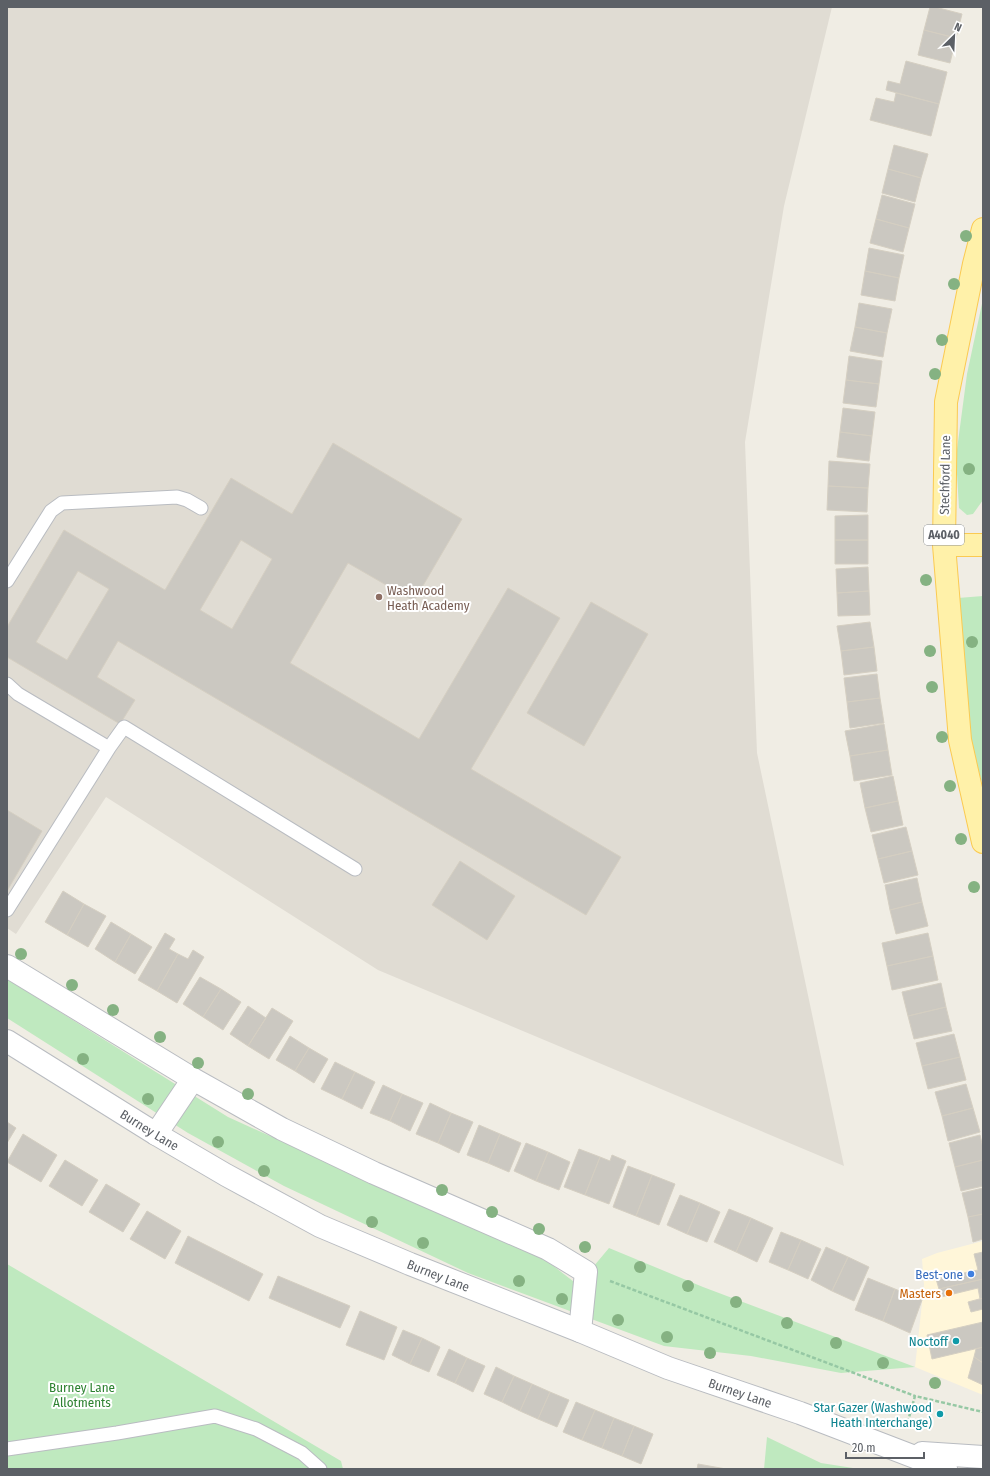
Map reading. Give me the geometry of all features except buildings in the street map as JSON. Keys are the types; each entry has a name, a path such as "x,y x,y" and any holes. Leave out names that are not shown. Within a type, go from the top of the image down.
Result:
{"main road":[{"name":"Stechford Lane","path":"983,229 974,264 946,402 944,545 960,740 983,842"},
{"path":"944,545 983,545"}],"street":[{"path":"7,966 193,1079 282,1129 374,1173 548,1249 586,1272 580,1331"},
{"name":"Burney Lane","path":"7,1041 156,1134 226,1175 320,1226 417,1267 580,1331 668,1368 800,1414 946,1469"},
{"path":"156,1134 193,1079"},
{"name":"Burney Lane","path":"899,1451 983,1457"}],"lane":[{"path":"7,581 51,511 62,503 177,498 187,500 201,508"},
{"path":"7,684 18,694 109,748"},
{"path":"7,910 109,748 124,727 355,869"},
{"path":"7,1449 117,1433 215,1416 256,1429 302,1453 320,1469"}],"path":[{"path":"586,1272 915,1396 983,1412"},
{"path":"899,1451 915,1396"}],"shaded area":[{"name":"Washwood Heath Academy","path":"7,7 832,7 784,206 745,442 757,753 844,1166 378,970 106,797 16,934 7,928"},
{"path":"983,1241 983,1395 915,1367 924,1285 922,1259 937,1253"}],"green space":[{"path":"983,299 983,500 973,514 967,515 959,508 956,457 967,374"},
{"path":"983,596 983,787 971,741 958,598"},
{"path":"7,979 228,1117 547,1261 578,1285 609,1248 703,1287 915,1367 841,1373 751,1356 664,1346 468,1273 284,1186 188,1133 7,1018"},
{"name":"Burney Lane Allotments","path":"7,1264 341,1461 343,1469 7,1469"},
{"path":"767,1437 821,1463 853,1468 889,1469 764,1469"}],"place":[{"name":"Washwood Heath Academy","path":"379,597"},
{"name":"Best-one","path":"971,1274"},
{"name":"Masters","path":"949,1293"},
{"name":"Noctoff","path":"956,1341"},
{"name":"Star Gazer (Washwood Heath Interchange)","path":"940,1414"}]}
